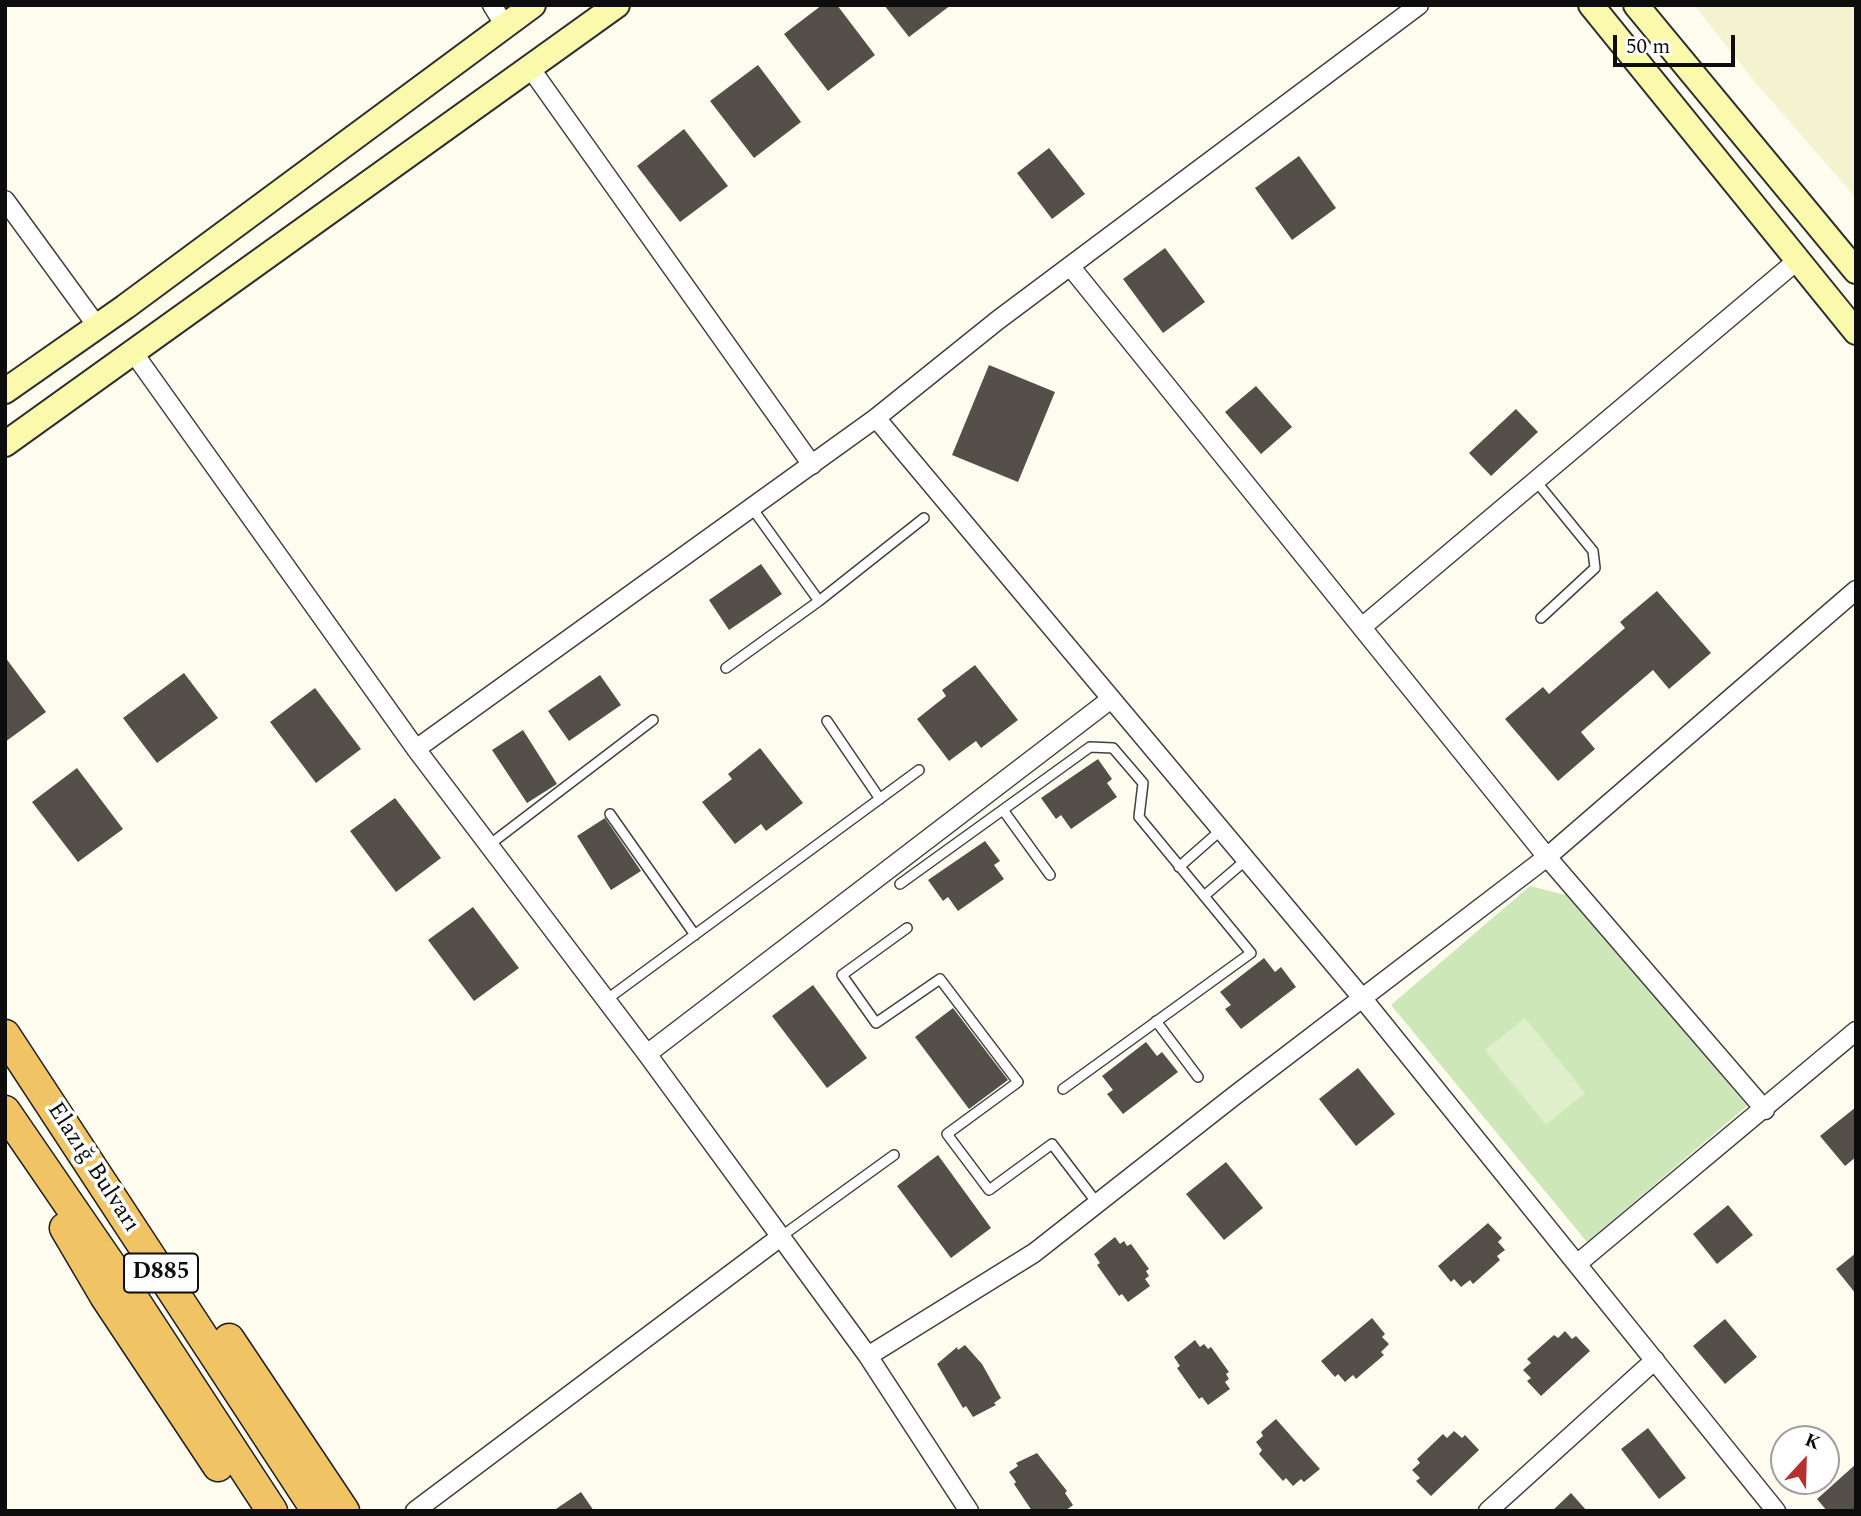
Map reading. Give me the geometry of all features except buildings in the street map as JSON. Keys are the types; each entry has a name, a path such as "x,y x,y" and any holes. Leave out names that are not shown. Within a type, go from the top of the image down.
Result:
{"highway":[{"name":"Elazığ Bulvarı","path":"12,1045 317,1511"},
{"path":"12,1045 136,1204 344,1511"},
{"name":"Elazığ Bulvarı","path":"5,1111 127,1289 272,1511"},
{"path":"5,1117 81,1258 248,1511"}],"main road":[{"path":"5,391 97,326 498,15 533,5"},
{"path":"5,444 617,5"},
{"path":"1591,5 1856,332"},
{"path":"1636,5 1856,271"}],"street":[{"path":"416,749 876,418 1070,266 1419,5"},
{"path":"531,69 812,465"},
{"path":"5,200 97,326"},
{"path":"1362,627 1799,259"},
{"path":"1070,266 1547,857 1765,1110"},
{"path":"133,352 416,749 647,1054 779,1238 868,1356 969,1511"},
{"path":"876,418 1363,999 1776,1511"},
{"path":"868,1356 1034,1253 1547,857 1856,590"},
{"path":"647,1054 1111,699"},
{"path":"1577,1264 1765,1110 1856,1031"},
{"path":"415,1511 779,1238"},
{"path":"1488,1511 1655,1360"}],"lane":[{"path":"1535,480 1593,551 1595,568 1541,618"},
{"path":"752,508 819,601"},
{"path":"726,668 819,601 924,518"},
{"path":"489,845 653,720"},
{"path":"827,721 880,799"},
{"path":"900,884 1090,747 1113,748 1143,783 1139,817 1251,953 1063,1088"},
{"path":"606,1000 919,770"},
{"path":"1003,810 1050,875"},
{"path":"610,814 695,934"},
{"path":"1179,867 1221,830"},
{"path":"1204,896 1246,860"},
{"path":"907,928 842,975 876,1023 940,979 1018,1082 947,1134 989,1190 1052,1144 1097,1203"},
{"path":"1156,1021 1198,1077"},
{"path":"779,1238 894,1155"}],"green space":[{"path":"1694,5 1856,5 1856,198 1755,82"},
{"path":"1530,886 1570,896 1747,1106 1587,1242 1391,1005"},
{"path":"1525,1018 1585,1093 1546,1125 1485,1050"}]}
